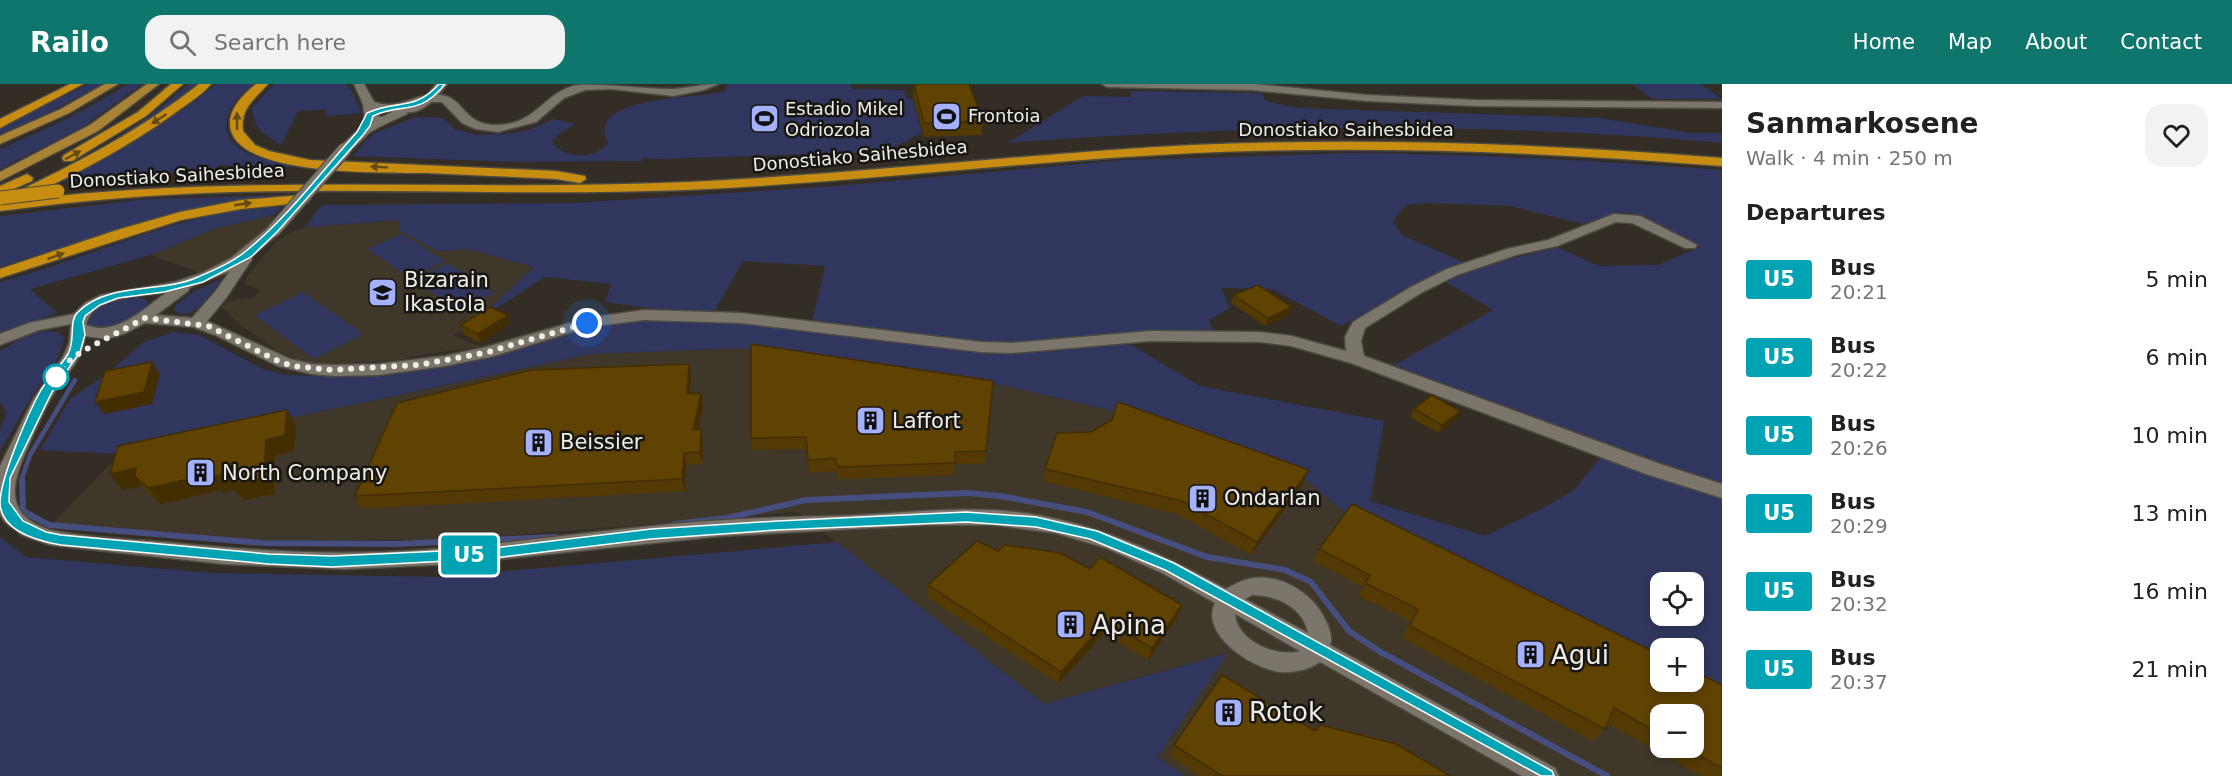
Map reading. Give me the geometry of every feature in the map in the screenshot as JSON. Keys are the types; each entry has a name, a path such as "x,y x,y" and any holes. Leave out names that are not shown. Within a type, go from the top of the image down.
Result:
{"highway":[{"path":"0,124 78,84"},
{"path":"0,191 100,141 142,114 178,84"},
{"path":"0,206 118,145 172,110 206,84"},
{"path":"263,84 241,105 235,117 235,127 238,136 263,153 317,164 580,179"},
{"name":"Donostiako Saihesbidea","path":"0,198 160,182 246,179 580,179 762,172 1082,147 1249,139 1383,137 1498,140 1722,153"},
{"name":"Donostiako Saihesbidea","path":"0,206 140,193 228,189 627,188 817,178 1087,156 1255,147 1507,148 1722,162"},
{"path":"0,274 151,224 207,210 249,203 344,198 561,196 627,188"}],"main road":[{"path":"0,140 65,111 113,84"},
{"path":"0,177 94,128 154,84"}],"street":[{"path":"359,84 369,112 383,121"},
{"path":"411,110 427,100 443,84 454,106 468,124 477,127 506,128 532,120 564,94 585,86 615,85 670,93 695,90 713,84"},
{"path":"1107,84 1252,87 1367,98 1475,103 1722,105"},
{"path":"196,323 221,295 248,255 274,230 360,133 383,121 392,111 427,100 443,98 454,106"},
{"path":"369,112 454,106"},
{"path":"360,133 369,112"},
{"path":"1357,359 1352,345 1353,333 1359,325 1416,290 1460,269 1552,243 1614,218 1622,217 1635,219 1690,245"},
{"path":"69,361 148,315 171,295 248,255"},
{"path":"193,282 116,295 87,309 79,323 78,344 39,405 2,486 3,502 18,525 44,537 269,559 385,560 486,554 651,534 788,525 991,518 1066,528 1119,544 1169,567 1546,776"},
{"path":"135,292 146,293 155,298 156,304 148,315"},
{"path":"148,315 208,326 278,361 293,366 331,370 417,365 488,352 587,323 616,317 669,313 773,321 981,347 1012,348 1150,336 1260,337 1292,341 1357,359 1653,470 1722,491"},
{"path":"0,340 35,326 79,323 94,333 122,329"},
{"path":"1249,587 1269,587 1290,595 1308,608 1318,625 1320,642 1317,649 1310,657 1300,662 1272,662 1258,657 1235,640 1227,629 1224,608 1227,599 1233,593 1249,587"}],"shaded area":[{"path":"89,84 103,84 42,116 0,134 0,127"},
{"path":"128,84 142,84 81,128 0,169 0,149 66,119"},
{"path":"189,84 198,84 150,120 90,156 151,115"},
{"path":"216,84 254,84 236,100 228,115 228,133 233,142 254,156 303,167 218,165 214,170 60,181 121,149 160,125"},
{"path":"274,84 345,84 351,89 362,113 326,116 326,109 298,111 281,145 260,131 252,108"},
{"name":"Estadio Mikel Odriozola","path":"850,84 851,89 903,90 907,98 913,99 922,134 896,146 867,152 641,158 642,161 519,162 353,156 366,140 377,132 415,117 443,118 455,129 477,135 515,133 553,119 576,124 552,141 563,151 575,155 586,155 608,144 604,131 608,121 629,107 671,98 725,92 727,85"},
{"path":"1632,84 1700,84 1722,99 1653,99"},
{"path":"1130,91 1261,93 1266,101 1297,108 1599,118 1692,133 1722,133 1722,143 1543,131 1364,128 1186,132 1007,143 1083,96 1132,97"},
{"path":"1352,153 1537,158 1722,170 1722,695 1704,686 1704,638 1650,638 1650,660 1343,511 1305,479 1114,411 997,384 739,348 591,354 120,454 40,450 71,398 104,376 144,342 173,332 199,335 263,369 285,375 317,376 394,369 588,325 682,316 1010,352 1113,341 1133,346 1200,386 1384,421 1370,501 1485,536 1547,506 1575,489 1600,458 1628,455 1394,365 1493,310 1446,282 1469,270 1556,247 1599,266 1658,265 1700,247 1636,215 1620,212 1583,224 1510,206 1425,203 1406,205 1393,221 1402,235 1467,264 1421,284 1341,326 1272,289 1221,288 1230,308 1209,320 1215,335 1016,343 961,342 812,323 825,266 743,261 714,312 665,310 605,302 611,284 545,277 453,336 488,310 534,267 468,249 438,251 400,231 399,220 305,227 322,205 573,203 836,186 1124,160"},
{"path":"293,195 204,206 137,223 0,267 0,216 148,199"},
{"path":"282,207 274,215 216,228 150,255 30,289 57,313 0,334 0,282 195,219 230,212"},
{"path":"274,215 275,219 257,238 226,260 201,273 150,255 216,228"},
{"name":"Bizarain Ikastola","path":"399,220 438,251 468,249 534,267 488,310 454,336 481,347 397,360 308,365 276,350 235,321 221,306 229,301 255,297 260,289 245,285 246,277 277,241 288,234 305,227"},
{"path":"402,234 445,261 410,278 367,249"},
{"path":"448,263 494,293 459,311 413,280"},
{"path":"223,278 196,309 182,314 175,311 175,306 191,293"},
{"path":"303,292 363,334 314,359 255,315"},
{"path":"135,296 147,300 147,307 134,319 104,327 88,324 87,319 95,308 115,299"},
{"path":"44,331 57,332 64,337 62,346 51,369 0,451 0,430 7,412 0,403 0,351 24,336"},
{"path":"739,348 997,384 1114,411 1305,479 1343,511 1650,660 1650,692 1696,692 1700,704 1650,704 1650,758 1704,758 1704,717 1722,776 1185,776 1157,757 1227,653 1044,704 798,512 452,540 251,540 53,523 120,454 591,354"},
{"path":"0,537 26,557 210,573 441,577 837,542 1044,704 1228,653 1157,757 1185,776 0,776"}],"building":[{"name":"Frontoia","path":"914,84 969,84 983,121 924,123"},
{"path":"1258,285 1292,307 1268,318 1234,295"},
{"path":"490,307 508,315 478,334 460,325"},
{"name":"Laffort","path":"751,344 993,381 986,451 955,452 955,463 838,467 835,458 808,460 806,437 751,438"},
{"path":"152,362 144,392 95,402 105,371"},
{"name":"Beissier","path":"689,364 687,393 701,394 693,430 701,429 700,452 684,453 682,479 355,496 397,403 531,370"},
{"path":"1432,395 1460,411 1442,425 1414,409"},
{"name":"Ondarlan","path":"1118,402 1309,470 1257,542 1182,501 1045,469 1057,433 1091,432 1112,420"},
{"path":"287,410 285,435 266,440 264,478 233,484 234,477 227,478 227,473 212,477 212,474 148,488 135,476 136,468 110,474 118,446"},
{"name":"Agui","path":"1352,504 1650,650 1650,692 1704,692 1704,676 1722,685 1722,768 1704,758 1704,704 1650,704 1650,728 1614,708 1605,729 1410,626 1418,609 1365,583 1370,575 1319,549"},
{"name":"Apina","path":"977,541 998,551 1005,545 1060,553 1090,569 1100,557 1182,605 1152,648 1106,621 1061,672 928,585"},
{"name":"Rotok","path":"1222,675 1315,731 1320,725 1396,744 1450,776 1222,776 1174,745"}],"waterway":[{"path":"21,481 30,455 75,380"},
{"path":"22,479 23,511 49,525 263,543 396,544 556,537"},
{"path":"675,524 727,518 806,500 967,493 1000,496 1087,512 1207,557 1285,570 1311,582 1349,631 1379,651 1607,776"}],"bus line":[{"name":"U5","path":"442,84 427,100 410,106 380,110 369,114 366,126 360,133 274,230 248,255 199,280 164,289 116,295 97,303 81,314 77,322 80,335 75,352 46,391 4,478 2,494 5,510 18,525 44,537 61,540 269,559 332,561 486,554 651,534 777,525 966,517 1036,522 1093,535 1144,554 1546,776"}],"place":[{"name":"Frontoia","path":"947,116"},
{"name":"Estadio Mikel Odriozola","path":"764,119"},
{"name":"Bizarain Ikastola","path":"383,292"},
{"name":"Laffort","path":"871,421"},
{"name":"Beissier","path":"539,442"},
{"name":"North Company","path":"201,473"},
{"name":"Ondarlan","path":"1203,498"},
{"name":"Apina","path":"1071,625"},
{"name":"Agui","path":"1530,655"},
{"name":"Rotok","path":"1228,712"}],"route":[{"path":"56,377 69,361 81,352 145,318 208,326 278,361 293,366 331,370 417,365 452,359 488,352 587,323"}]}
